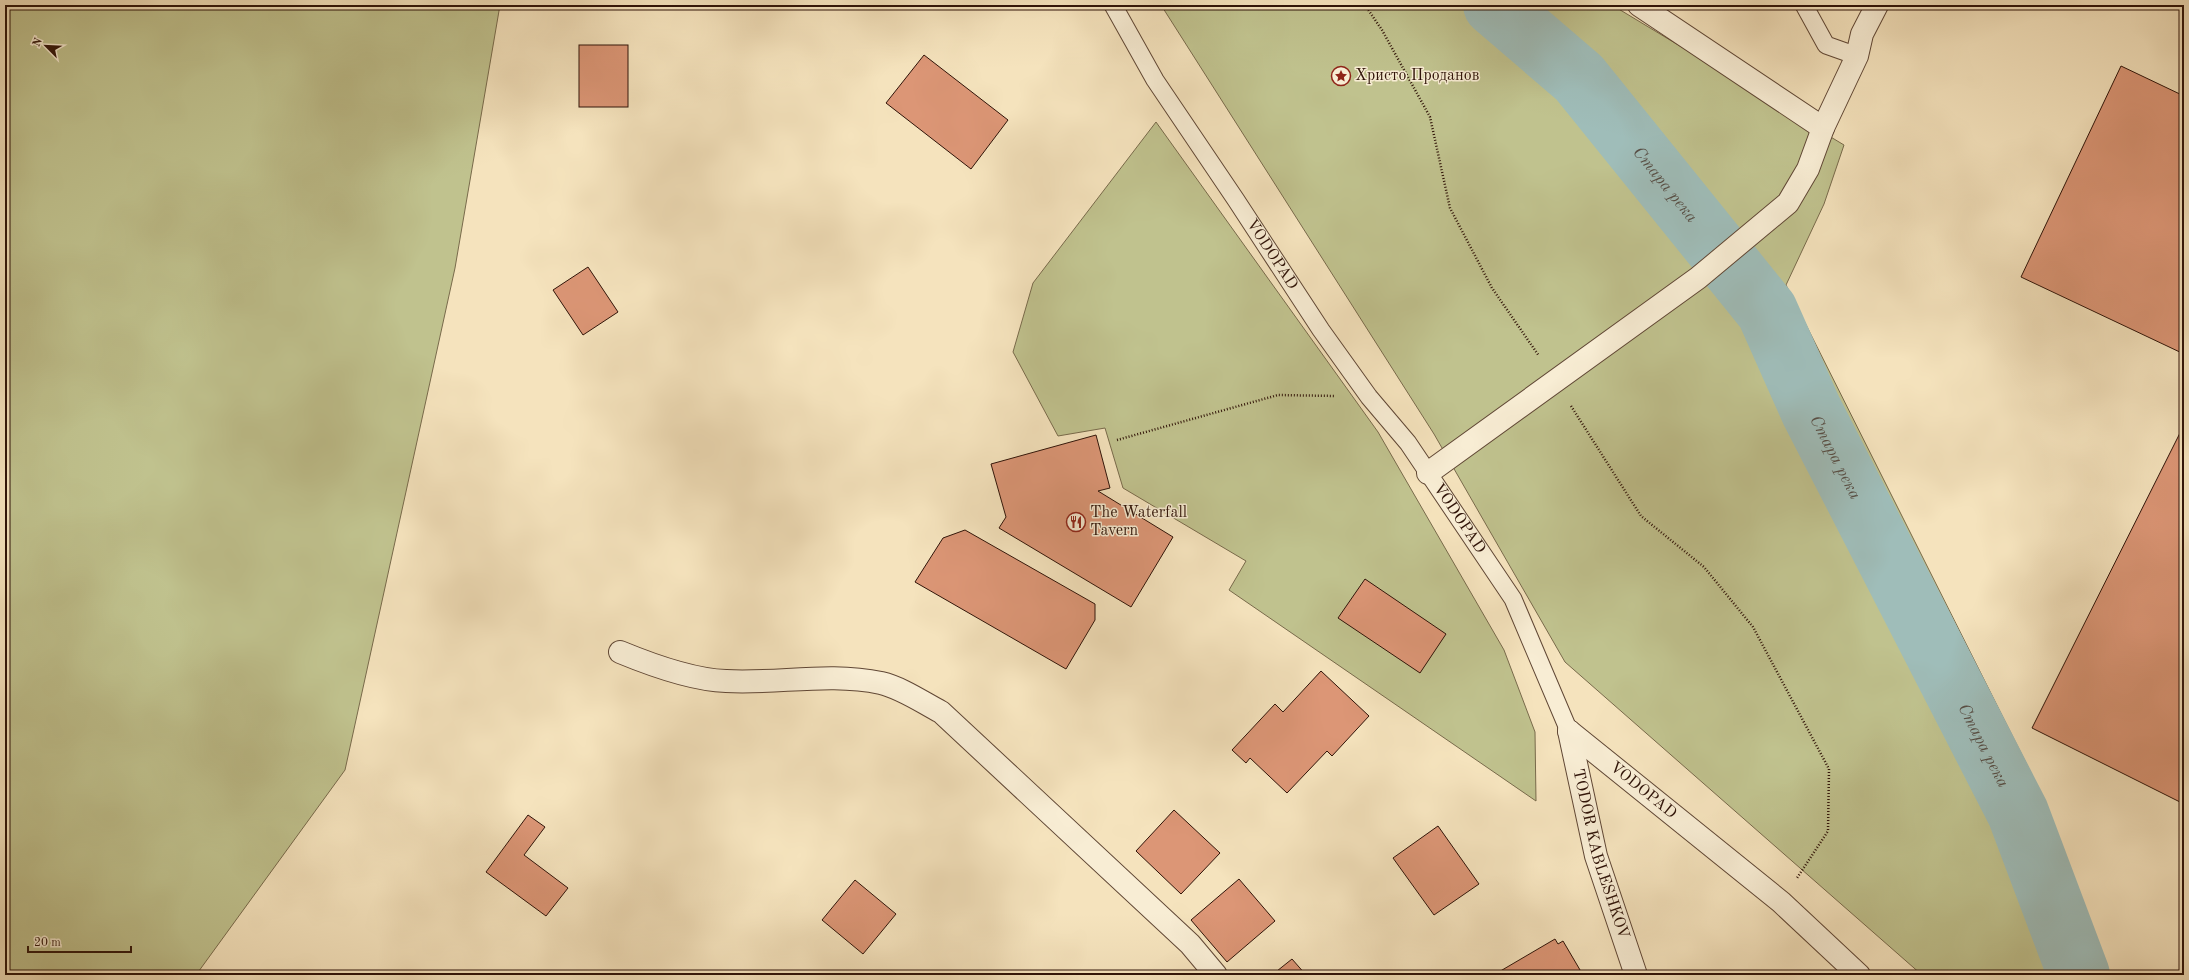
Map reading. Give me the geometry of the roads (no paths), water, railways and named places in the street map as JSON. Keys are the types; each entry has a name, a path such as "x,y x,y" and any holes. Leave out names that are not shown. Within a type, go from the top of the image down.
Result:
{"street":[{"path":"1639,5 1823,128"},
{"path":"1428,473 1698,278 1788,203 1808,169 1823,128 1857,56 1862,34 1877,5"},
{"path":"620,652 643,662 676,671 724,681 759,682 847,678 882,684 913,696 941,712 1190,944 1216,975"},
{"name":"VODOPAD","path":"1568,731 1781,902 1859,975"},
{"name":"TODOR KABLESHKOV","path":"1568,731 1596,856 1636,975"}],"lane":[{"name":"VODOPAD","path":"1113,5 1155,80 1321,330 1369,397 1408,443 1513,599 1568,731"},
{"path":"1804,5 1826,45 1857,56"}],"waterway":[{"name":"Стара река","path":"1494,5 1579,78 1767,311 1811,410 2018,813 2079,975"}],"place":[{"name":"Христо Проданов","path":"1341,76"},
{"name":"The Waterfall Tavern","path":"1076,522"}]}
